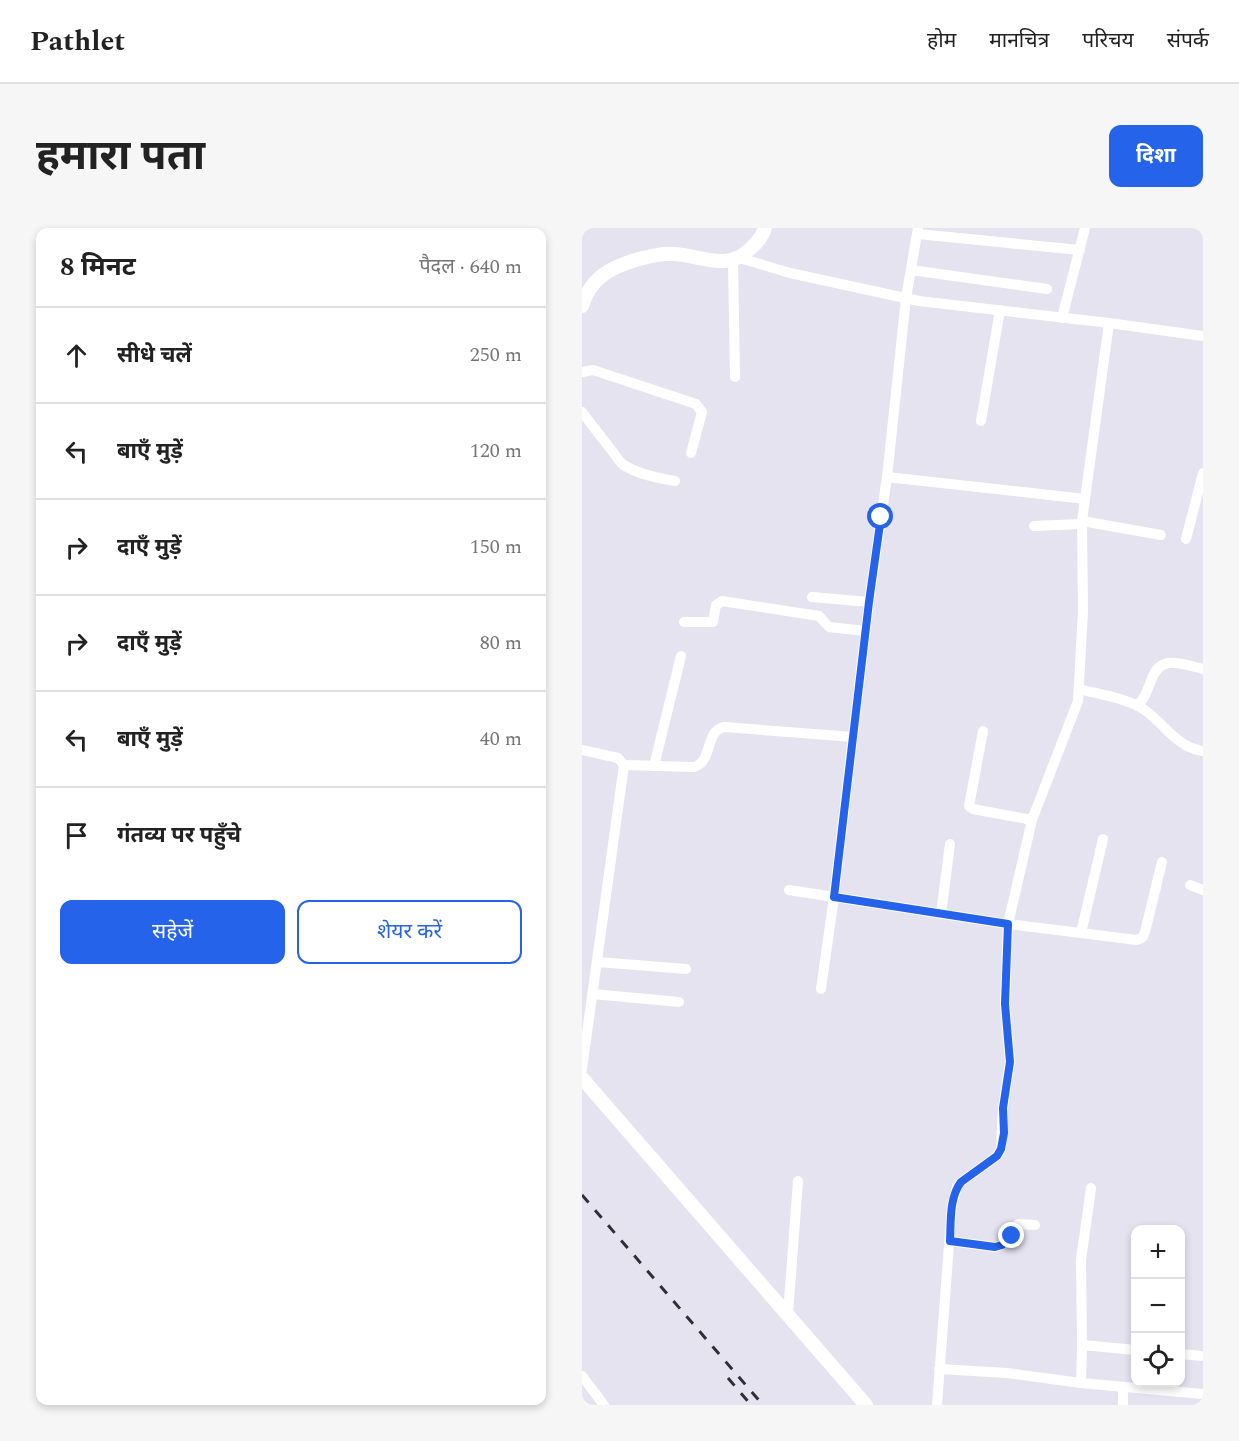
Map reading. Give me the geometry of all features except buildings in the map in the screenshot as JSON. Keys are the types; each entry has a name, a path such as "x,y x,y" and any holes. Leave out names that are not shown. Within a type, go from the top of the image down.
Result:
{"street":[{"path":"1062,318 1086,228"},
{"path":"735,377 737,259 759,240 763,229"},
{"path":"821,989 865,631 887,477 906,298 918,231 949,232 1080,250"},
{"path":"582,306 588,290 607,270 665,254 719,262 737,259 906,298 1203,336"},
{"path":"911,270 1047,289"},
{"path":"981,421 1000,310"},
{"path":"937,1405 952,1205 957,1187 961,1182 997,1156 1004,1133 1003,1108 1010,1062 1005,1004 1008,924 1032,820 1078,701 1080,689 1083,611 1082,522 1109,323"},
{"path":"582,372 593,370 696,404 702,412 691,453"},
{"path":"584,419 622,464 653,477 675,481"},
{"path":"1186,539 1203,474"},
{"path":"887,477 1085,499"},
{"path":"1035,526 1082,522 1161,535"},
{"path":"812,597 869,602"},
{"path":"684,622 713,622 716,605 722,602 819,616 829,627 865,631"},
{"path":"654,766 681,656"},
{"path":"1137,706 1146,695 1156,668 1162,664 1175,663 1203,669"},
{"path":"1080,689 1137,706 1185,745 1203,751"},
{"path":"582,750 618,758 624,765 694,767 704,761 718,728 853,737"},
{"path":"984,731 969,806 973,809 1032,820"},
{"path":"582,1069 624,765"},
{"path":"1081,933 1103,839"},
{"path":"941,914 950,844"},
{"path":"789,890 1008,924 1137,940 1143,937 1162,862"},
{"path":"1190,885 1203,890"},
{"path":"598,962 686,969"},
{"path":"593,994 679,1002"},
{"path":"582,1078 866,1405"},
{"path":"788,1314 798,1181"},
{"path":"1081,1383 1081,1260 1091,1188"},
{"path":"950,1241 995,1247 1010,1240 1018,1224 1035,1225"},
{"path":"1082,1345 1131,1350"},
{"path":"1185,1354 1203,1356"},
{"path":"939,1369 1007,1373 1123,1387 1191,1400 1203,1394"},
{"path":"582,1376 604,1405"},
{"path":"1123,1387 1123,1405"}],"railway":[{"path":"582,1195 763,1405"},
{"path":"728,1378 751,1405"}],"route":[{"path":"881,517 834,897 1008,924 1005,1004 1010,1062 1003,1108 1004,1133 997,1156 957,1187 952,1205 950,1241 995,1247 1010,1240 1012,1236"}]}
